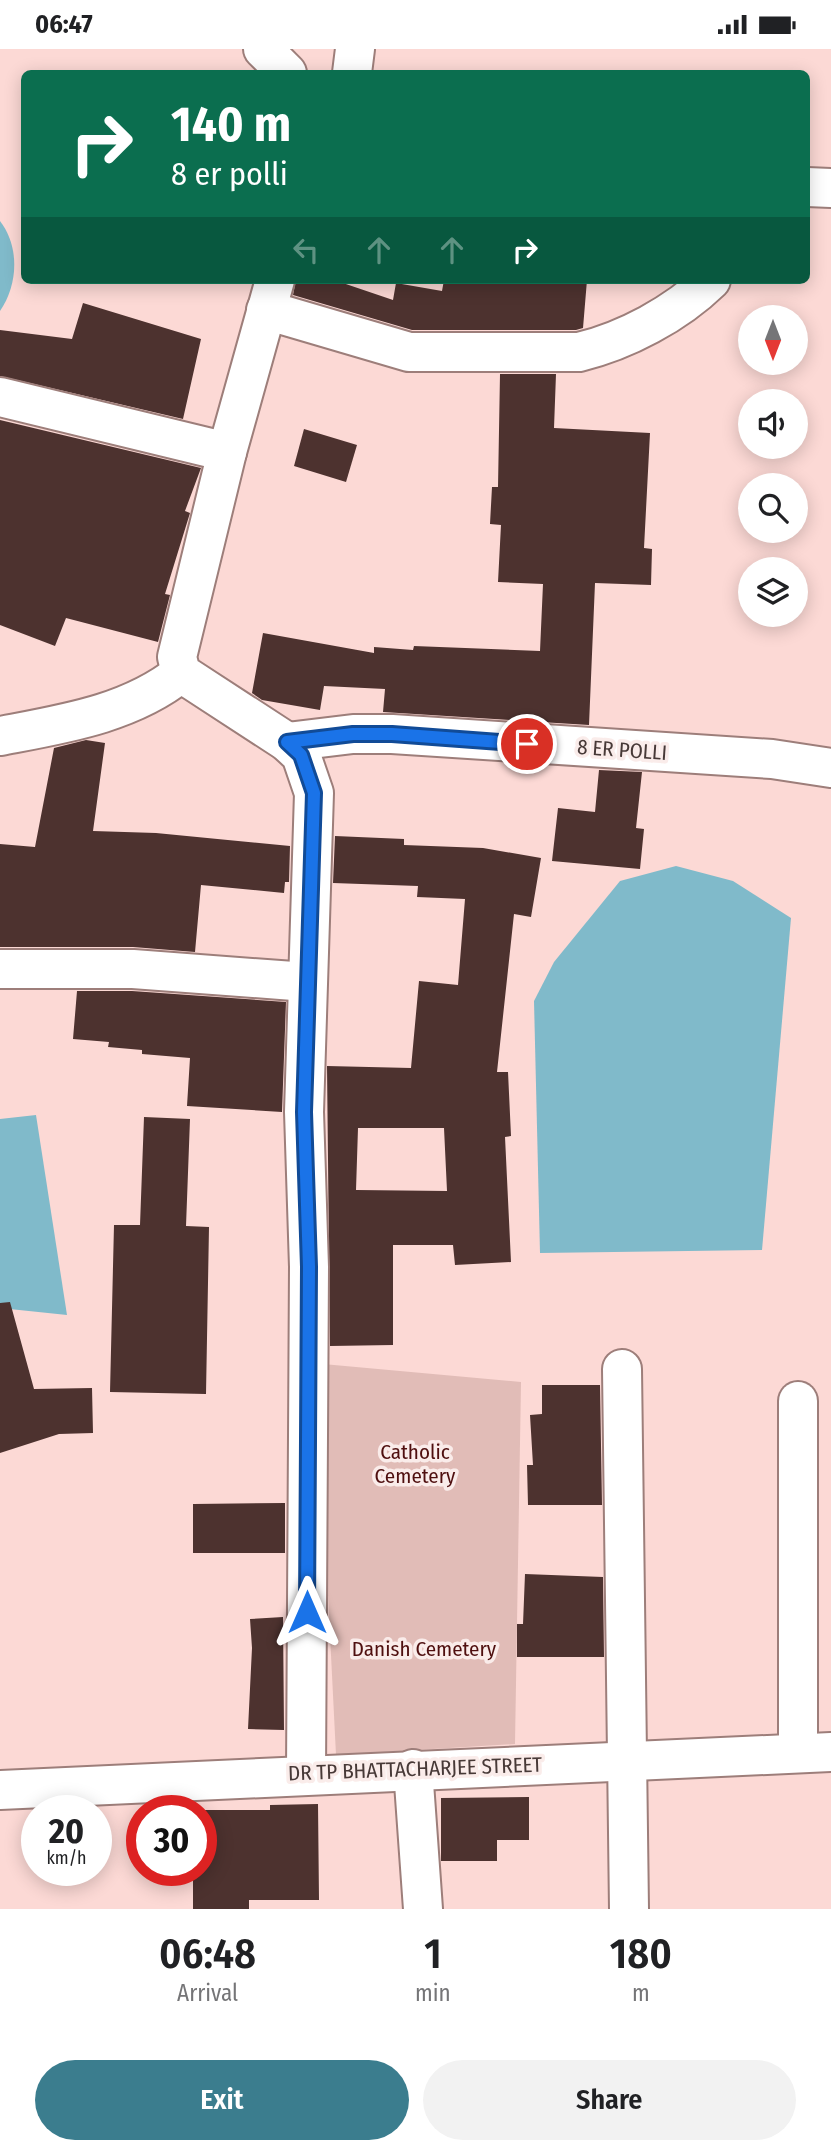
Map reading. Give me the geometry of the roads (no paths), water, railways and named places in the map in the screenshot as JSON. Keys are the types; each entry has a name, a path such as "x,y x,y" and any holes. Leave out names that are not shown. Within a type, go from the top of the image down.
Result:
{"street":[{"path":"263,49 284,70"},
{"path":"352,70 355,49"},
{"path":"810,187 831,188"},
{"path":"181,673 178,647 227,452 271,295 408,352 579,352 599,348 667,313 705,284"},
{"path":"0,397 227,452"},
{"path":"0,736 100,714 130,704 160,690 181,673"},
{"path":"181,673 287,742 301,755 314,793 304,1112 309,1267 306,1774"},
{"name":"8 ER POLLI","path":"287,742 353,734 392,734 772,759 831,768"},
{"path":"0,969 133,969 307,982"},
{"path":"622,1369 629,1909"},
{"path":"798,1401 814,1752"},
{"name":"DR TP BHATTACHARJEE STREET","path":"0,1790 814,1752"},
{"path":"413,1769 423,1909"}],"water":[{"path":"0,221 11,242 14,266 10,290 0,311"},
{"path":"676,866 733,881 791,918 762,1250 540,1253 534,1001 554,962 620,881"},
{"path":"36,1115 67,1315 0,1308 0,1119"}],"park label":[{"name":"Catholic Cemetery","path":"415,1464"},
{"name":"Danish Cemetery","path":"424,1649"}]}
